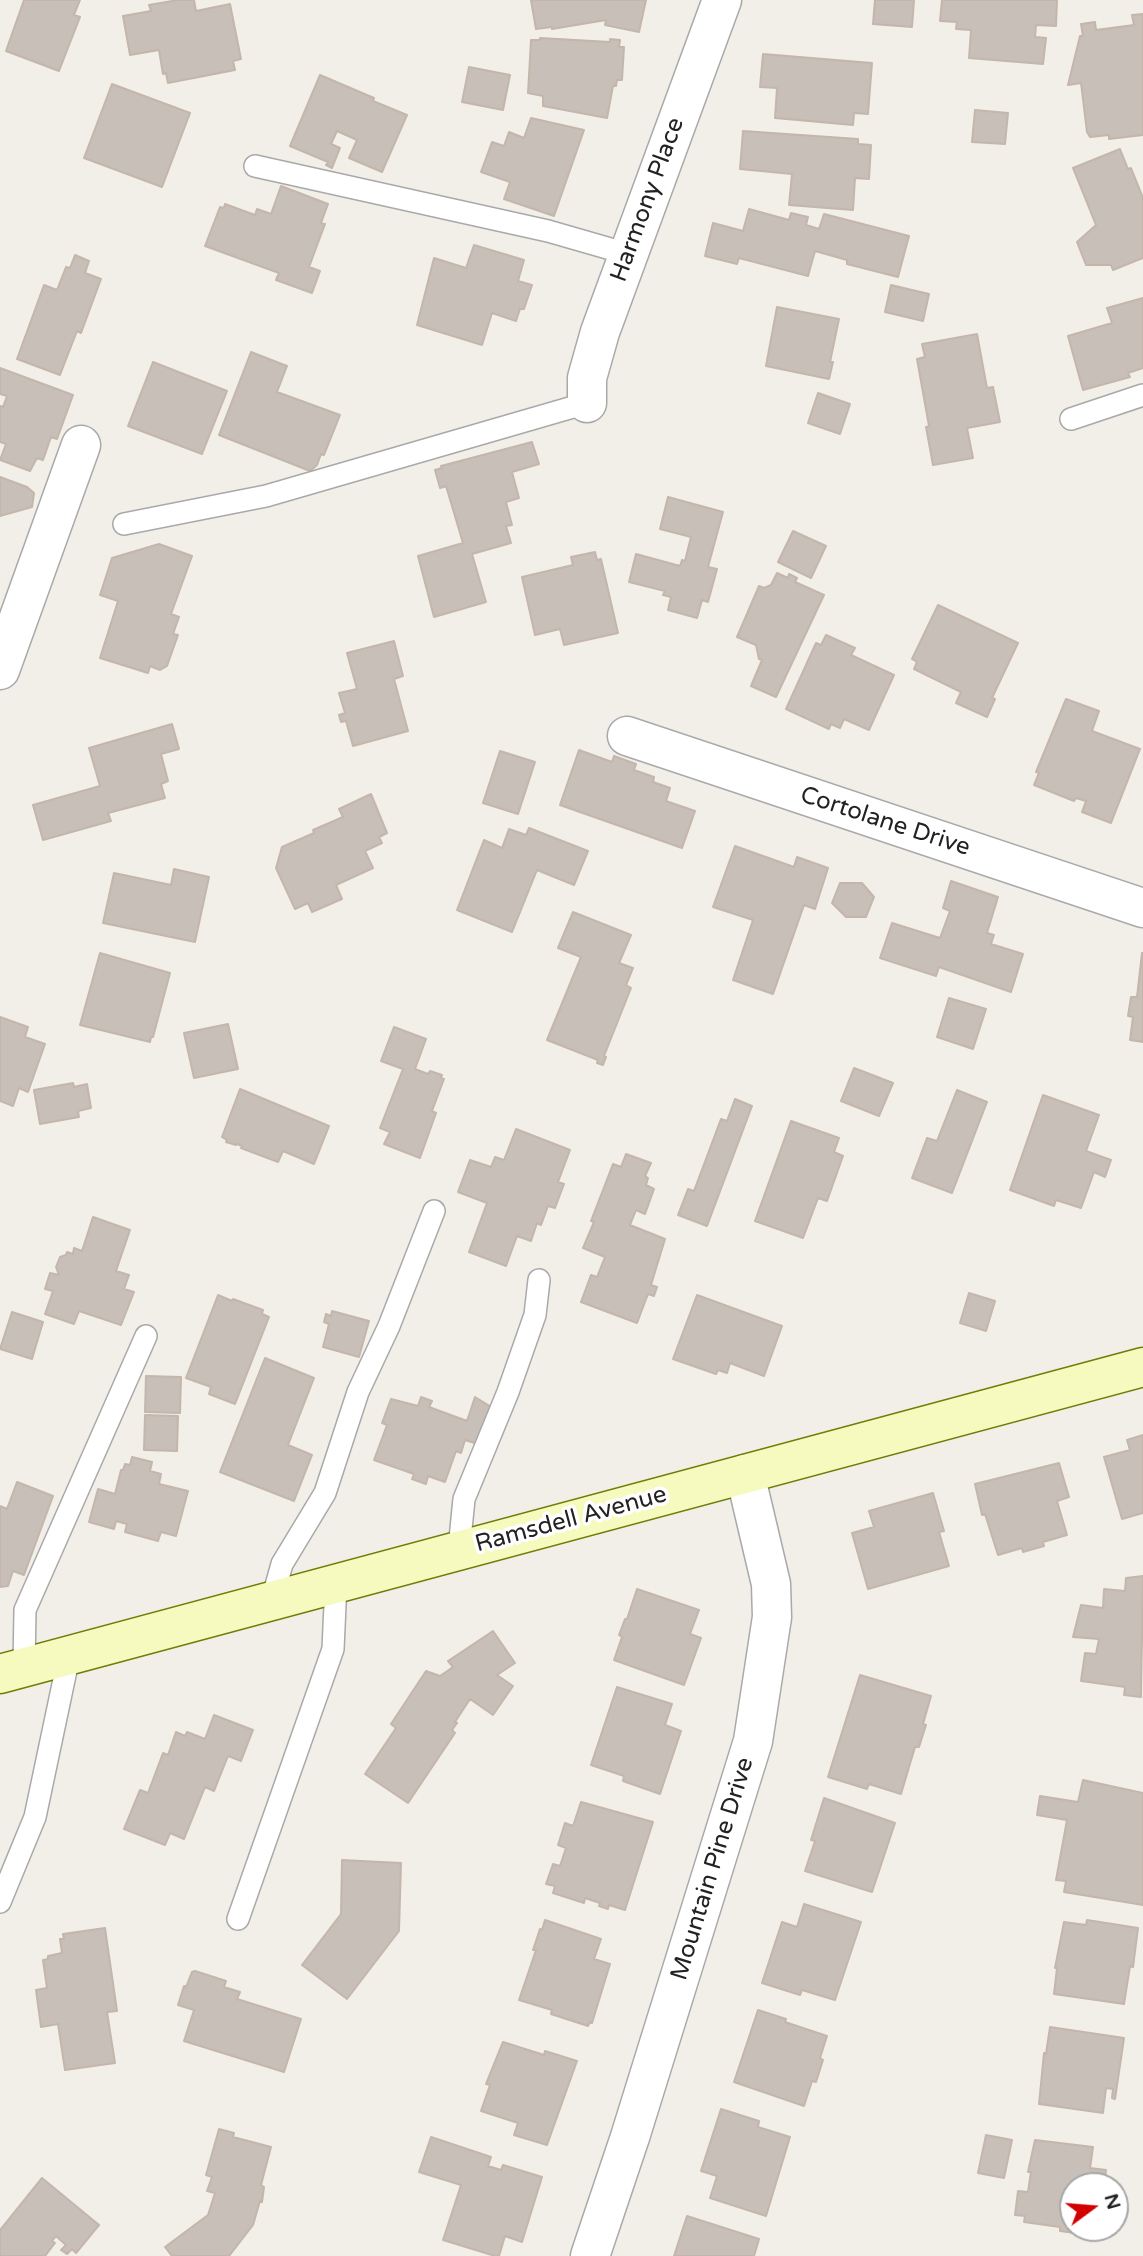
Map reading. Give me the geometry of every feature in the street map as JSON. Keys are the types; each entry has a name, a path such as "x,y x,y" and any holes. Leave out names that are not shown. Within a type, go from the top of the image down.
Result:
{"street":[{"name":"Harmony Place","path":"587,403 587,378 600,332 722,0"},
{"path":"0,670 12,605 81,445"},
{"name":"Cortolane Drive","path":"627,736 1143,908"},
{"name":"Ramsdell Avenue","path":"12,1671 1143,1367"},
{"name":"Mountain Pine Drive","path":"590,2256 630,2137 753,1741 772,1617 771,1584 745,1474"}],"lane":[{"path":"255,166 548,231 628,254"},
{"path":"1071,419 1143,395"},
{"path":"124,524 266,496 587,403"},
{"path":"272,1600 282,1564 325,1493 358,1392 389,1326 434,1211"},
{"path":"459,1549 464,1499 508,1392 535,1315 539,1280"},
{"path":"12,1671 24,1610 146,1336"},
{"path":"238,1919 333,1649 336,1583"},
{"path":"0,1902 35,1817 69,1656"}],"building":[{"path":"24,0 80,0 74,15 80,17 59,71 6,51"},
{"path":"194,0 196,11 230,4 241,59 233,61 235,70 168,83 166,73 163,74 159,50 130,55 123,16 151,11 149,5"},
{"path":"531,0 646,0 639,32 605,25 606,20 536,29"},
{"path":"875,0 914,0 912,27 873,24"},
{"path":"942,0 1057,0 1056,26 1036,25 1035,37 1046,38 1043,64 969,58 971,30 956,29 957,22 940,21"},
{"path":"1143,14 1143,135 1109,139 1109,135 1090,137 1087,132 1081,83 1068,85 1080,36 1083,36 1081,24 1095,22 1096,30 1134,25 1132,15"},
{"path":"540,38 610,42 610,39 620,40 619,47 624,47 622,80 617,80 616,86 613,86 607,118 543,106 543,96 528,93 531,40"},
{"path":"763,54 872,63 868,114 854,113 853,125 775,118 777,88 760,87"},
{"path":"469,67 510,75 503,110 462,102"},
{"path":"320,75 407,115 382,172 349,158 357,140 337,131 331,144 340,148 332,168 326,165 328,162 290,146"},
{"path":"112,84 190,113 162,187 84,158"},
{"path":"975,110 1008,113 1005,144 972,142"},
{"path":"531,118 584,130 554,216 504,199 510,182 481,172 492,142 504,146 509,132 524,138"},
{"path":"743,131 858,139 858,144 871,145 869,179 855,178 853,210 789,205 792,174 740,169"},
{"path":"1120,149 1143,198 1143,258 1113,270 1111,265 1086,265 1077,242 1096,225 1073,168"},
{"path":"281,186 328,204 321,223 325,224 309,267 320,271 312,293 276,280 279,273 205,246 220,207 224,208 225,204 255,215 257,209 271,214"},
{"path":"749,209 789,220 791,213 808,217 806,225 819,229 824,214 909,236 898,277 847,264 847,260 815,251 808,276 739,258 737,264 705,256 713,223 743,231"},
{"path":"474,245 524,260 518,281 532,285 524,309 520,309 516,321 492,313 482,345 417,325 434,258 466,268"},
{"path":"75,255 89,261 85,273 101,279 81,333 77,331 60,375 17,359 44,285 57,290 66,267 70,268"},
{"path":"891,285 929,294 923,321 885,312"},
{"path":"1143,298 1143,368 1128,373 1130,377 1083,390 1068,336 1112,323 1107,308"},
{"path":"777,307 839,319 829,379 766,366"},
{"path":"977,334 987,388 993,387 1000,422 967,428 973,458 933,465 917,359 925,357 922,344"},
{"path":"251,352 287,366 277,392 340,415 324,455 321,454 317,465 310,471 219,435"},
{"path":"153,362 227,391 202,454 128,426"},
{"path":"0,368 73,395 57,439 51,437 43,460 37,458 30,471 0,460 6,444 0,442 0,406 3,407 7,396 0,394"},
{"path":"818,393 850,404 840,434 808,423"},
{"path":"532,442 539,464 512,472 519,498 506,502 512,525 506,526 511,543 472,554 486,602 434,617 418,556 463,543 446,486 440,488 435,470 442,468 441,466"},
{"path":"0,477 27,487 34,493 32,507 0,516"},
{"path":"668,497 723,512 708,567 717,569 708,602 702,600 697,618 668,610 671,597 663,595 665,591 629,582 636,554 680,566 682,560 685,561 691,537 660,529"},
{"path":"793,531 826,546 811,578 778,562"},
{"path":"159,544 192,556 171,614 179,617 173,634 178,635 167,666 160,670 150,666 148,673 100,658 118,601 100,595 112,558"},
{"path":"595,552 597,560 601,559 618,633 564,645 560,629 535,635 522,577 573,565 571,557"},
{"path":"777,573 788,578 789,574 797,578 795,582 824,595 776,697 751,686 762,660 759,659 756,645 737,637 759,586 764,588 771,585"},
{"path":"938,605 1018,643 992,698 995,699 987,717 956,703 961,692 914,669 917,662 912,659"},
{"path":"826,635 855,648 851,655 894,675 869,730 844,719 840,728 831,724 829,729 786,709 816,643 821,645"},
{"path":"394,641 403,676 394,679 408,731 353,746 346,721 341,722 339,715 345,713 339,693 357,689 347,653"},
{"path":"1066,699 1099,711 1092,731 1140,749 1111,823 1082,812 1086,801 1076,798 1074,801 1034,785 1039,773 1036,772"},
{"path":"172,724 179,749 161,754 168,781 161,784 165,798 108,813 111,821 43,840 33,805 100,786 89,748"},
{"path":"579,750 612,762 614,756 636,764 634,770 654,777 653,782 670,788 666,801 695,811 682,848 560,805"},
{"path":"500,751 535,762 518,814 483,803"},
{"path":"371,794 387,833 379,837 382,843 365,851 373,868 336,885 342,899 312,912 308,903 295,909 276,868 282,847 343,817 339,809"},
{"path":"529,828 588,851 574,885 537,870 512,932 457,910 484,840 502,848 509,829 526,835"},
{"path":"735,846 794,867 797,857 828,868 815,909 804,905 773,994 733,980 753,920 713,907"},
{"path":"174,869 209,877 195,942 103,923 114,873 171,885"},
{"path":"951,881 998,897 987,933 994,935 991,944 1023,954 1011,992 939,967 936,976 880,958 892,923 940,938 950,911 943,908"},
{"path":"840,883 862,883 874,897 866,917 846,917 832,903"},
{"path":"573,912 631,935 619,963 633,968 626,985 631,988 604,1056 603,1065 597,1063 598,1060 547,1040 581,957 558,948"},
{"path":"100,953 170,973 150,1042 80,1025"},
{"path":"1142,953 1143,1042 1130,1040 1133,1017 1128,1016 1131,997 1137,997"},
{"path":"949,998 986,1009 973,1049 937,1037"},
{"path":"0,1017 28,1027 25,1037 45,1044 28,1092 19,1088 13,1106 0,1101"},
{"path":"228,1024 238,1069 194,1078 184,1033"},
{"path":"394,1027 426,1039 415,1069 442,1075 441,1078 444,1079 432,1111 436,1113 420,1158 384,1144 390,1132 380,1128 403,1069 381,1061"},
{"path":"854,1068 893,1083 879,1116 841,1101"},
{"path":"73,1083 74,1087 87,1084 91,1108 78,1111 79,1117 40,1124 34,1090"},
{"path":"240,1089 329,1126 314,1164 283,1151 278,1162 226,1142 222,1137"},
{"path":"957,1090 987,1102 952,1193 912,1178 927,1138 937,1141"},
{"path":"1043,1095 1099,1115 1086,1151 1111,1160 1105,1177 1094,1172 1081,1208 1056,1200 1054,1206 1010,1190"},
{"path":"735,1099 752,1106 707,1226 678,1215 688,1189 694,1191 721,1119 727,1121"},
{"path":"791,1121 839,1138 834,1152 843,1156 827,1201 818,1198 803,1238 755,1221"},
{"path":"516,1129 570,1150 558,1182 564,1184 555,1208 548,1206 541,1225 537,1223 531,1241 517,1236 506,1266 469,1252 487,1203 458,1192 470,1160 491,1167 495,1157 504,1160"},
{"path":"626,1154 651,1163 645,1176 648,1178 646,1185 654,1189 645,1214 636,1210 630,1225 665,1239 651,1285 657,1287 654,1296 648,1294 637,1323 581,1302 591,1275 597,1277 605,1257 583,1248 594,1222 591,1221 613,1164 621,1167"},
{"path":"93,1217 130,1230 116,1271 129,1275 124,1289 134,1292 121,1325 79,1311 74,1324 45,1314 53,1291 45,1289 50,1273 59,1275 56,1267 60,1257 67,1252 73,1254 74,1248 82,1251"},
{"path":"969,1293 995,1301 986,1331 960,1323"},
{"path":"218,1295 263,1310 262,1314 269,1317 235,1404 209,1394 211,1387 186,1378"},
{"path":"697,1295 782,1326 764,1376 730,1363 727,1373 718,1370 716,1374 673,1359"},
{"path":"332,1311 369,1321 359,1357 323,1347 329,1324 324,1322 326,1314 331,1316"},
{"path":"12,1312 43,1322 32,1359 0,1349"},
{"path":"265,1358 314,1378 288,1445 312,1455 294,1501 220,1472"},
{"path":"146,1376 181,1377 180,1413 145,1412"},
{"path":"421,1397 432,1401 429,1407 467,1421 475,1397 493,1408 481,1445 465,1440 461,1453 456,1451 445,1482 428,1476 426,1484 412,1479 414,1474 374,1460 387,1425 382,1423 391,1399 418,1406"},
{"path":"145,1415 178,1416 177,1451 144,1450"},
{"path":"1143,1435 1143,1513 1122,1519 1104,1457 1130,1450 1127,1440"},
{"path":"132,1457 152,1462 150,1471 161,1474 159,1484 188,1491 176,1536 161,1532 158,1541 125,1532 127,1524 116,1521 114,1529 89,1522 98,1489 115,1494 121,1470 125,1464 130,1465"},
{"path":"1059,1463 1069,1497 1057,1501 1067,1535 1043,1542 1044,1546 1023,1552 1022,1548 998,1555 985,1514 982,1515 975,1484"},
{"path":"17,1482 53,1496 24,1575 13,1571 8,1586 0,1587 0,1506 7,1509"},
{"path":"933,1493 944,1531 939,1532 949,1566 868,1589 852,1533 874,1527 869,1511"},
{"path":"1143,1576 1141,1697 1124,1695 1125,1687 1081,1681 1085,1653 1096,1654 1099,1639 1073,1637 1081,1605 1103,1608 1104,1589 1125,1591 1126,1578"},
{"path":"637,1589 699,1610 690,1634 701,1638 684,1685 614,1660 622,1637 619,1635"},
{"path":"493,1631 515,1663 497,1675 513,1686 493,1715 470,1699 455,1722 457,1723 452,1730 455,1733 408,1803 365,1774 396,1728 391,1724 426,1671 440,1676 453,1667 448,1661"},
{"path":"860,1675 931,1696 923,1724 926,1725 919,1747 915,1747 901,1794 869,1784 867,1789 828,1777"},
{"path":"617,1687 672,1704 665,1725 681,1731 660,1794 623,1781 624,1776 591,1765"},
{"path":"214,1715 253,1730 241,1761 228,1756 214,1791 205,1787 184,1839 170,1833 165,1845 124,1829 140,1790 148,1793 163,1753 168,1755 176,1732 185,1736 187,1732 205,1739"},
{"path":"1083,1780 1143,1793 1143,1905 1064,1892 1066,1881 1056,1880 1067,1820 1037,1815 1040,1796 1078,1802"},
{"path":"824,1798 895,1823 872,1892 805,1871 815,1841 811,1840"},
{"path":"581,1802 653,1822 625,1910 609,1905 608,1909 585,1898 584,1903 553,1893 555,1886 546,1884 553,1864 560,1866 566,1848 558,1845 565,1823 573,1826"},
{"path":"342,1860 401,1863 399,1931 347,1999 302,1965 341,1914"},
{"path":"804,1904 861,1922 835,2000 802,1990 800,1995 762,1983 782,1922 797,1927"},
{"path":"545,1920 601,1939 594,1959 610,1964 592,2023 588,2026 551,2014 552,2010 519,2000 536,1950 533,1950"},
{"path":"1087,1920 1138,1928 1133,1967 1130,1966 1124,2004 1054,1994 1055,1968 1064,1922 1086,1925"},
{"path":"105,1928 117,2011 107,2012 115,2063 65,2070 58,2024 41,2027 36,1990 47,1988 43,1960 62,1953 60,1939 64,1939 63,1934"},
{"path":"192,1972 226,1981 224,1987 240,1992 237,1999 301,2019 284,2072 184,2041 194,2010 178,2005 184,1986 186,1987"},
{"path":"758,2010 827,2036 816,2082 812,2081 804,2106 734,2082"},
{"path":"1050,2027 1124,2038 1115,2099 1112,2098 1113,2089 1106,2088 1103,2113 1039,2104 1044,2053 1046,2054"},
{"path":"503,2042 544,2055 545,2051 577,2061 547,2145 514,2135 518,2123 481,2111 490,2085 486,2084"},
{"path":"721,2109 759,2121 758,2127 790,2137 766,2216 710,2198 717,2176 701,2171"},
{"path":"219,2129 234,2133 233,2137 271,2147 261,2185 264,2187 262,2202 260,2201 253,2225 229,2256 172,2256 165,2247 208,2215 215,2193 207,2191 212,2177 206,2175"},
{"path":"986,2135 1012,2140 1004,2178 978,2173"},
{"path":"431,2137 491,2157 488,2166 501,2170 503,2165 542,2177 522,2242 505,2236 499,2256 495,2256 443,2240 461,2185 419,2172"},
{"path":"1035,2140 1093,2147 1090,2168 1106,2170 1059,2172 1059,2227 1024,2222 1025,2216 1015,2215 1018,2191 1028,2192 1031,2172 1028,2172"},
{"path":"42,2178 99,2225 76,2253 72,2249 67,2254 61,2250 66,2245 56,2236 52,2241 55,2243 45,2256 0,2256 0,2230"},
{"path":"687,2216 759,2239 754,2256 674,2256"}]}
